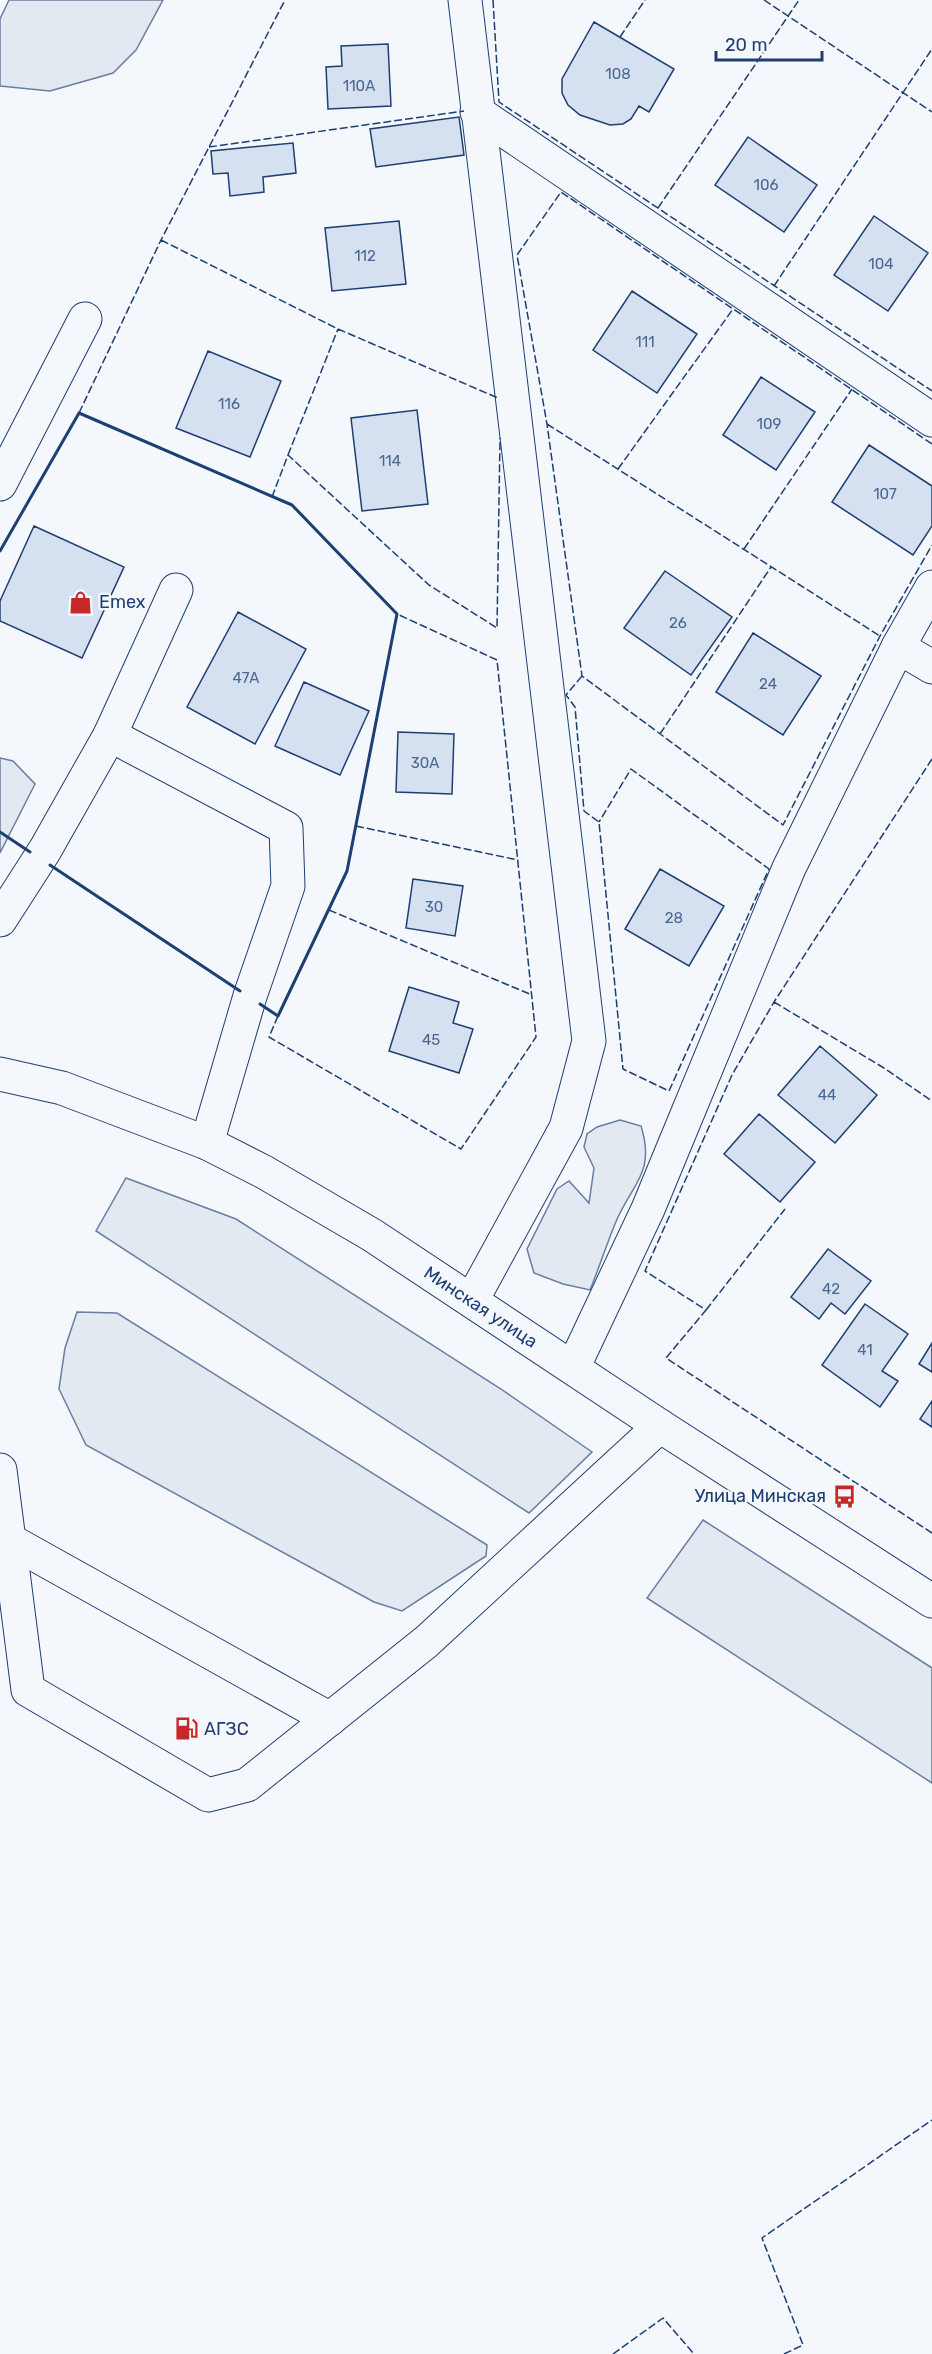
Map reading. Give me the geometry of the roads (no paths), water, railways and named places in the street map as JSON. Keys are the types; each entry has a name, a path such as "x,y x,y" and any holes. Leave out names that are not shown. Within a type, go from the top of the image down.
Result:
{"street":[{"path":"465,0 589,1041 566,1128 472,1300"},
{"path":"477,112 932,420"},
{"path":"0,484 85,319"},
{"path":"573,1368 648,1209 789,868 898,647 932,587"},
{"path":"0,920 45,850 110,735 176,590"},
{"path":"898,647 932,668"},
{"path":"110,735 286,828 288,886 250,996 207,1143"},
{"name":"Минская улица","path":"0,1074 62,1088 207,1143 264,1172 372,1235 932,1601"},
{"path":"0,1470 28,1690 208,1795 247,1785 426,1642 660,1425"},
{"path":"9,1540 330,1719"}],"place":[{"name":"Emex","path":"81,602"},
{"name":"Улица Минская","path":"844,1496"},
{"name":"АГЗС","path":"186,1729"}]}
